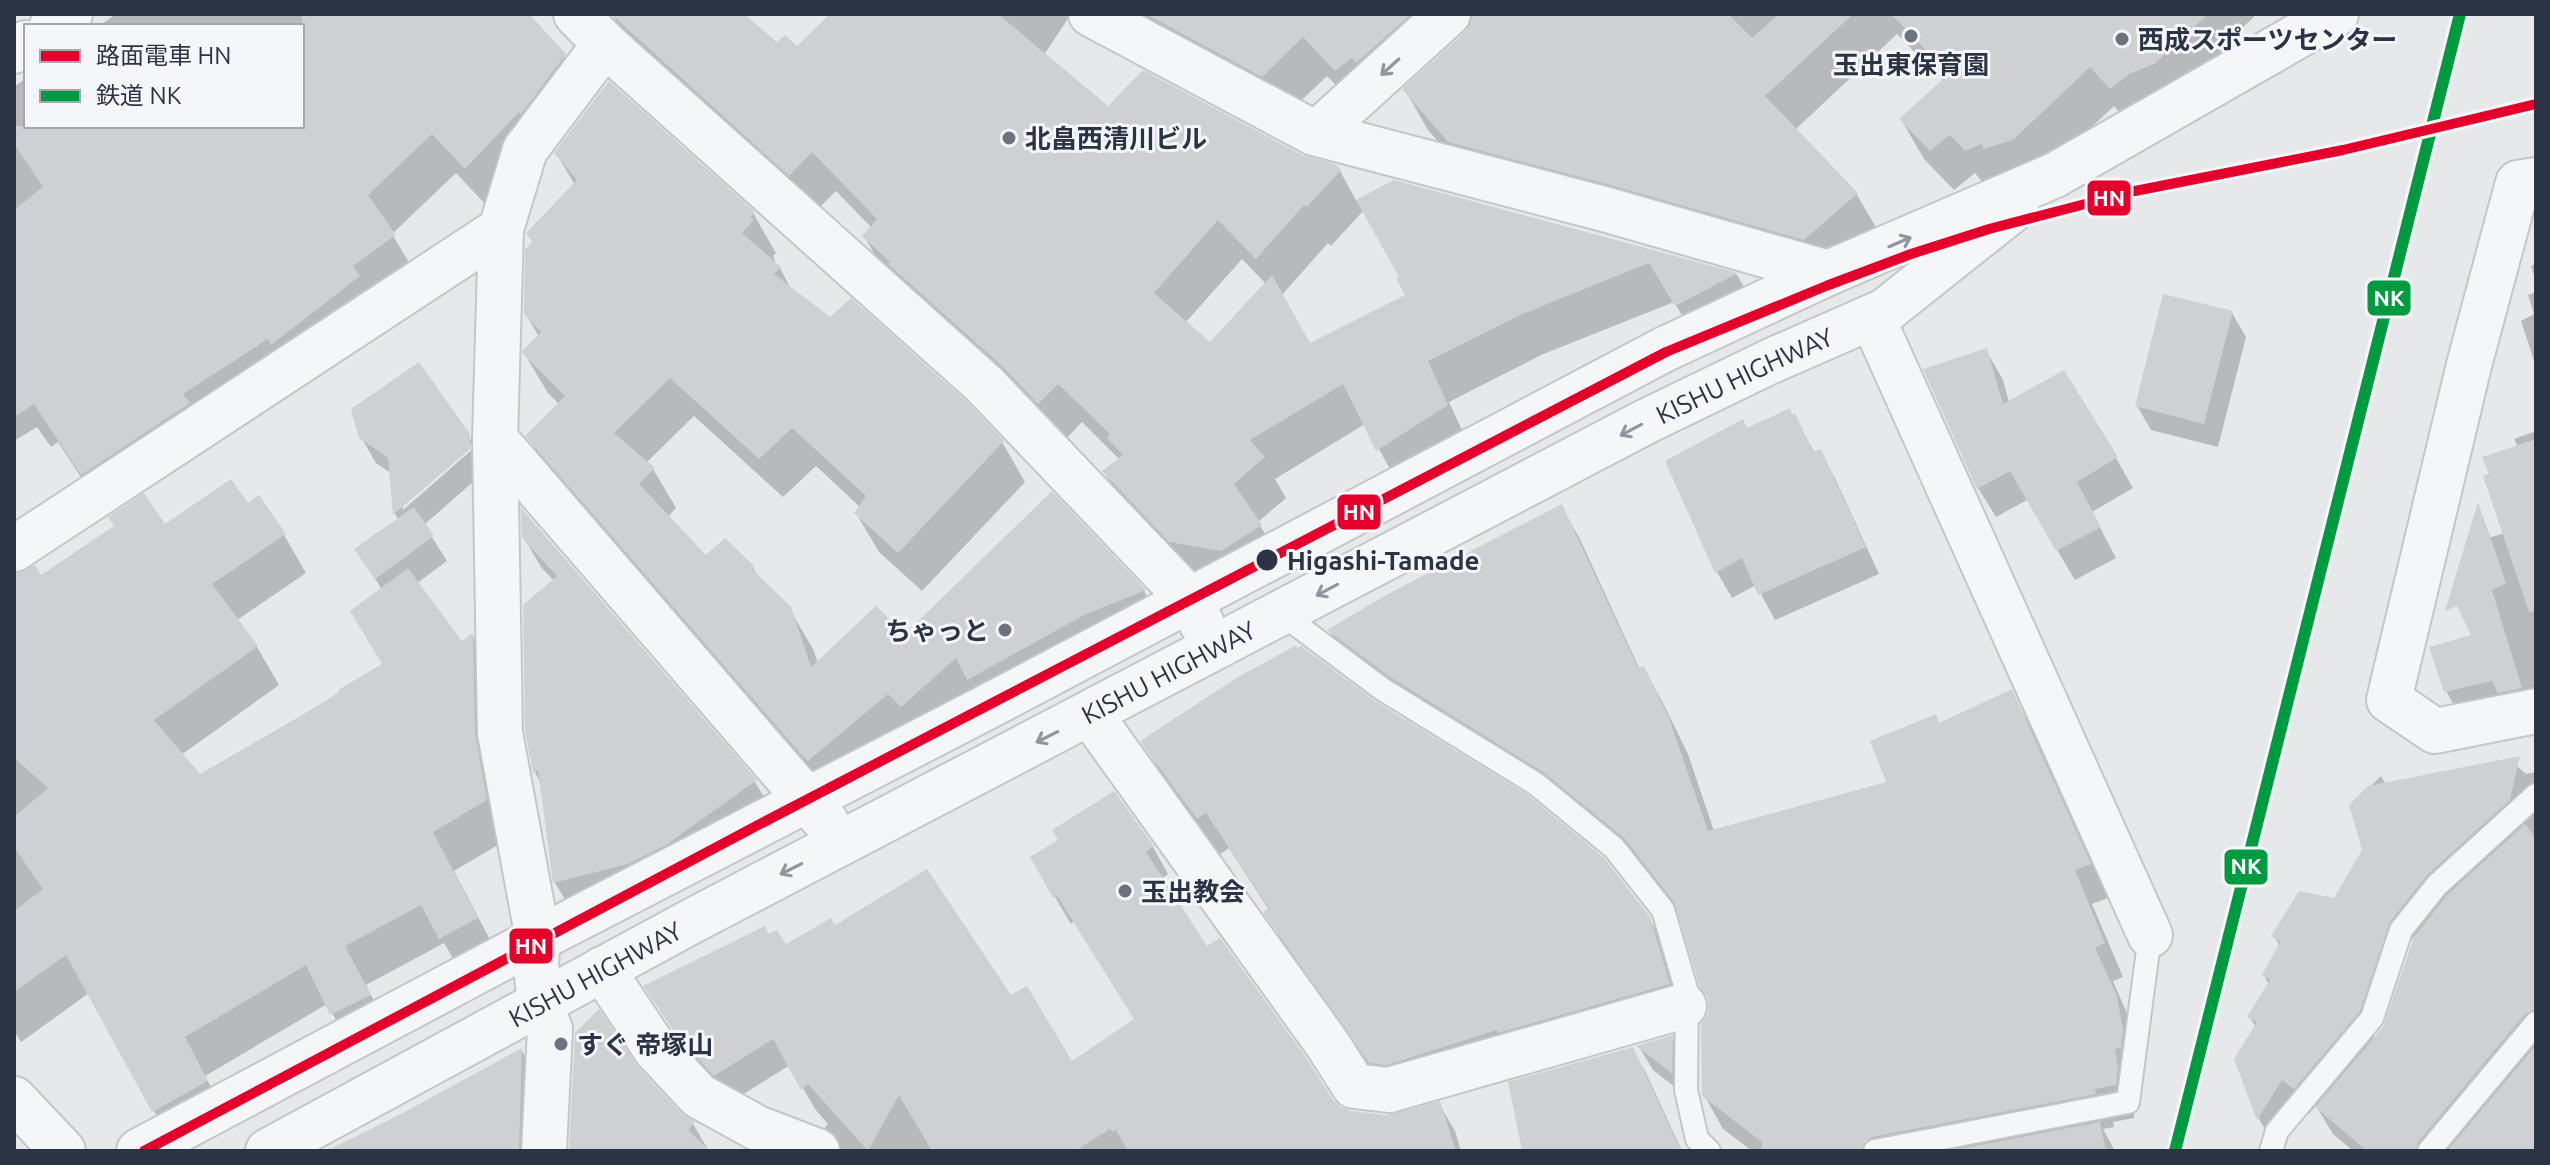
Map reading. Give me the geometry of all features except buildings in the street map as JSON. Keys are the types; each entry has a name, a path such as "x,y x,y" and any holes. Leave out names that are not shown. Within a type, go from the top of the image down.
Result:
{"street":[{"path":"1091,14 1317,133 1604,209 1828,273"},
{"path":"1317,133 1448,14"},
{"name":"KISHU HIGHWAY","path":"139,1151 1665,349 1828,273 2055,175 2336,14"},
{"path":"544,1151 550,1029 540,1005 536,965 538,939 500,733 495,439 501,229 525,150 590,29 985,385 1190,599 1214,648"},
{"name":"KISHU HIGHWAY","path":"268,1151 602,969 1647,421 1771,361 1885,311 2055,175"},
{"path":"2536,180 2518,183 2469,365 2389,700 2435,731 2536,711"},
{"path":"14,549 501,229"},
{"path":"1872,317 2150,935"},
{"path":"495,439 844,842"},
{"path":"1090,714 1328,1045 1354,1086 1389,1090 1684,1006"},
{"path":"602,969 656,1050 699,1096 757,1128 817,1151"},
{"path":"14,1099 63,1151"}],"lane":[{"path":"1282,614 1382,689 1536,784 1614,848 1663,910 1687,992 1684,1006 1686,1090 1697,1139 1709,1151"},
{"path":"2271,1151 2277,1131 2372,1018 2401,930 2437,885 2536,795"},
{"path":"1875,1151 2128,1102 2150,935"},
{"path":"2429,1151 2536,1023"}],"tram line":[{"name":"HN","path":"144,1151 762,823 1666,352 1826,286 1989,229 2135,191 2343,150 2536,104"}],"rail line":[{"name":"NK","path":"2175,1151 2460,14"}],"place":[{"name":"玉出東保育園","path":"1911,36"},
{"name":"西成スポーツセンター","path":"2122,39"},
{"name":"北畠西清川ビル","path":"1009,138"},
{"name":"Higashi-Tamade","path":"1267,560"},
{"name":"ちゃっと","path":"1005,630"},
{"name":"玉出教会","path":"1125,891"},
{"name":"すぐ 帝塚山","path":"561,1044"}]}
